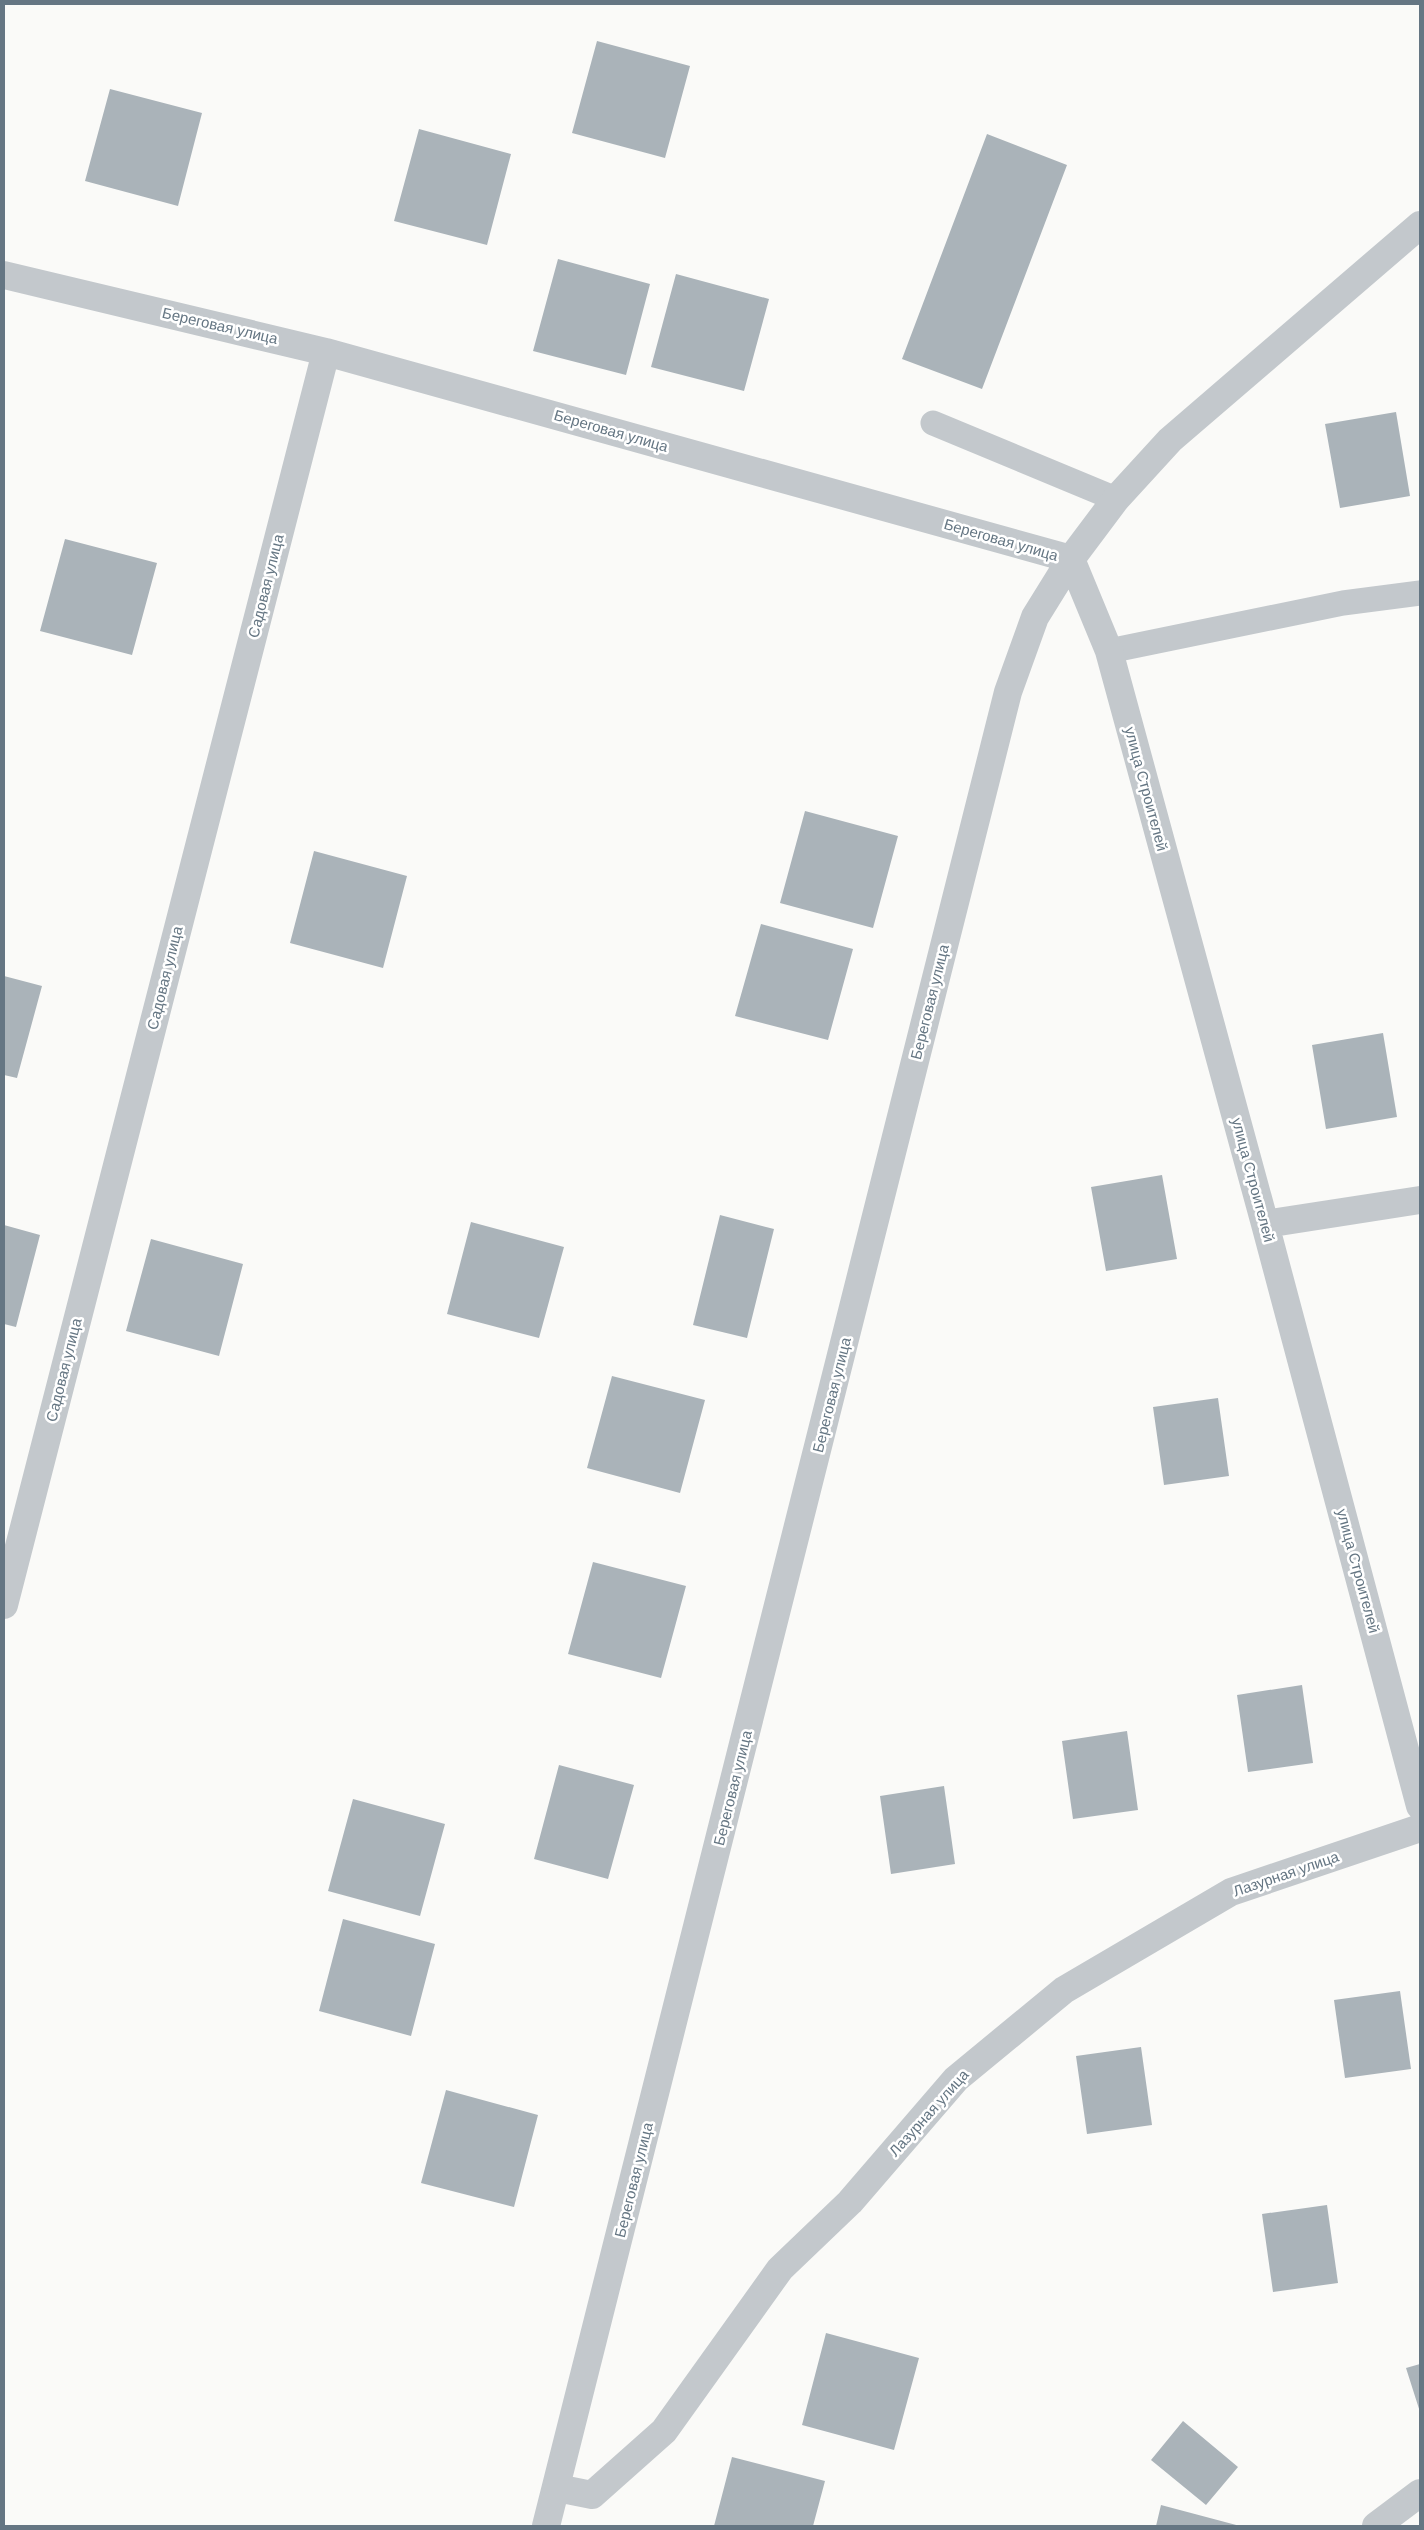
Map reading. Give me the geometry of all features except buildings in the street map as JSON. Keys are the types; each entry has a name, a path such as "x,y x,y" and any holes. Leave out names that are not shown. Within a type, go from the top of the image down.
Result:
{"street":[{"path":"1071,559 1116,499 1170,440 1420,225"},
{"name":"Береговая улица","path":"4,275 326,352 1071,559 1035,617 1008,692 546,2526"},
{"name":"Садовая улица","path":"4,1605 326,352"},
{"name":"улица Строителей","path":"1071,559 1109,651 1265,1224 1420,1806"},
{"path":"1265,1224 1420,1200"},
{"name":"Лазурная улица","path":"557,2488 592,2495 664,2431 780,2269 850,2202 956,2079 1064,1990 1231,1892 1420,1828"},
{"path":"1376,2526 1420,2493"}],"lane":[{"path":"933,423 1116,499"},
{"path":"1109,651 1343,603 1420,593"}]}
